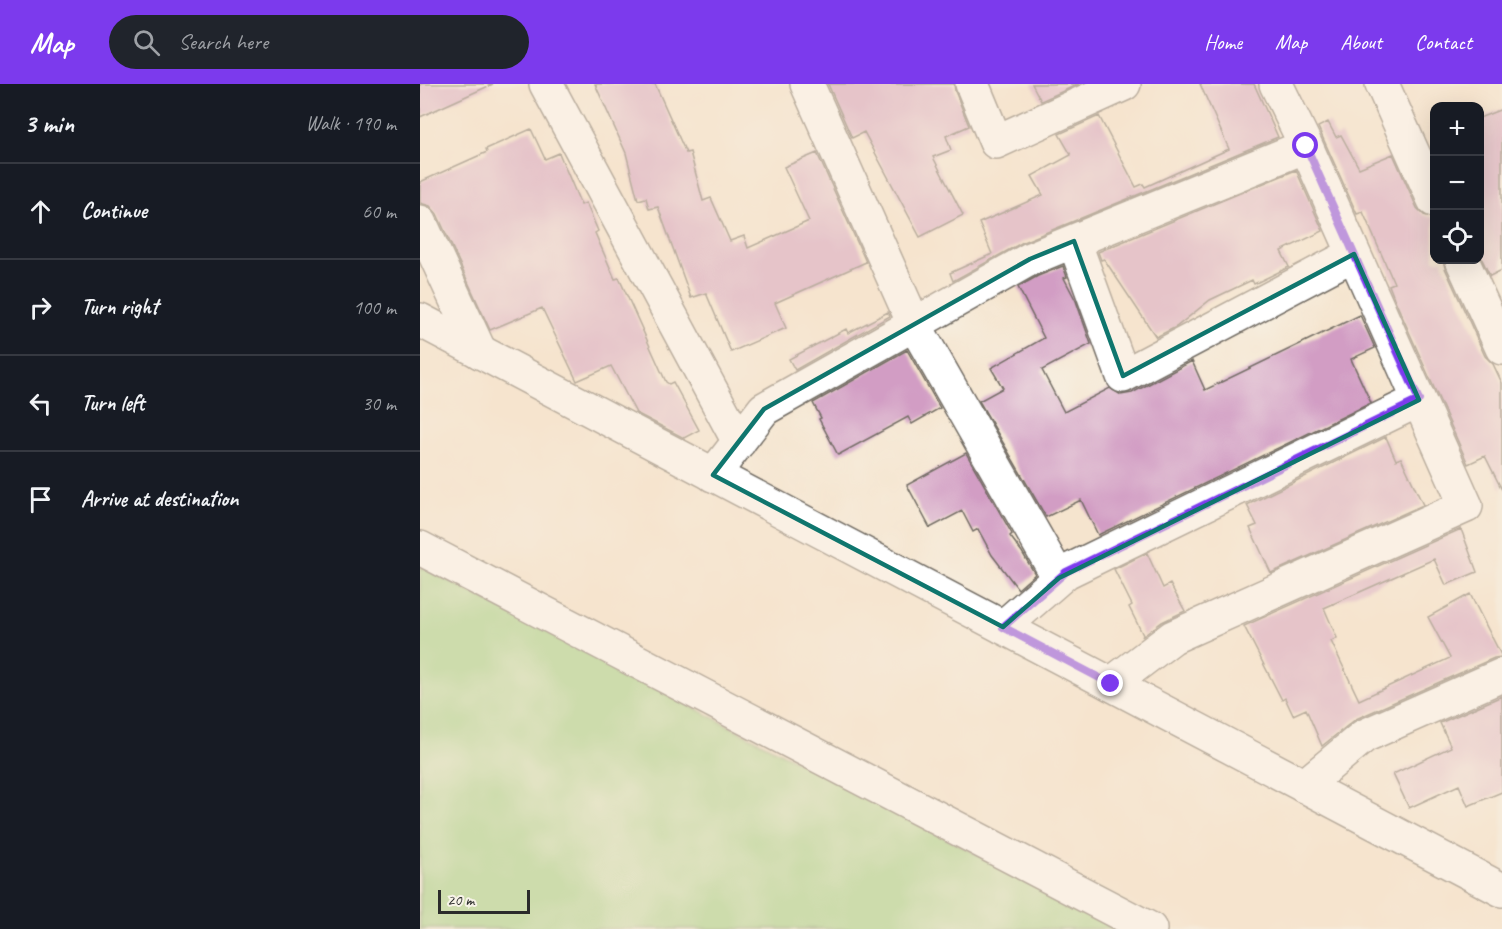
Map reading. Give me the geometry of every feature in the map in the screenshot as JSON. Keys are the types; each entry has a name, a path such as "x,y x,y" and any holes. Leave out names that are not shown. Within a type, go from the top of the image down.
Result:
{"street":[{"path":"546,84 739,442"},
{"path":"807,84 914,324 1059,578"},
{"path":"972,84 996,142 1124,84"},
{"path":"1111,684 1173,637 1467,506 1276,84"},
{"path":"1382,84 1430,191"},
{"path":"713,475 764,409 1030,259 1306,146"},
{"path":"420,222 480,352"},
{"path":"1074,241 1123,376 1354,254"},
{"path":"1463,264 1502,348"},
{"path":"420,320 1502,890"},
{"path":"1003,627 1066,572 1419,400"},
{"path":"420,548 1150,929"},
{"path":"1304,786 1364,736 1502,675"}],"highlighted area":[{"path":"1074,241 1123,376 1354,254 1419,400 1059,578 1003,627 713,475 764,409 1030,259"}],"green space":[{"path":"420,566 1122,929 420,929"}],"building":[{"path":"420,84 493,84 420,117"},
{"path":"595,84 655,84 686,153 690,152 703,201 711,198 730,241 744,236 748,248 809,221 784,167 817,153 866,262 775,303 786,328 731,352 706,293 691,298 658,207 649,209 646,198 638,200 626,153"},
{"path":"828,84 954,84 969,126 946,136 951,150 933,157 963,215 920,237 864,132 852,138"},
{"path":"1032,84 1079,84 1041,101"},
{"path":"1200,84 1254,84 1278,137 1023,242 953,281 950,273 992,254 979,223 1043,195 1032,176 1071,155 1059,134 1099,116 1136,187 1143,184 1145,187 1229,149"},
{"path":"1502,109 1502,270 1490,276 1484,263 1484,116"},
{"path":"1328,122 1336,137 1341,135 1359,168 1393,154 1417,208 1424,215 1430,217 1430,264 1444,264 1485,356 1493,364 1502,383 1502,490 1485,456 1468,464 1394,298 1389,285 1394,283 1363,212 1357,214 1318,127"},
{"path":"531,129 545,159 559,153 581,205 586,203 598,231 595,233 615,279 619,278 666,382 669,384 673,382 699,430 684,438 636,413 611,366 577,381 542,308 490,330 437,214 430,206 420,203 420,182"},
{"path":"1296,170 1323,231 1281,251 1289,267 1254,284 1252,280 1210,300 1176,327 1156,337 1104,259 1101,260 1098,252"},
{"path":"1063,266 1067,277 1064,278 1076,301 1091,344 1042,370 1064,412 1110,388 1121,395 1132,393 1192,361 1205,390 1360,315 1375,348 1351,359 1371,403 1098,535 1081,500 1046,517 979,401 1003,388 991,368 1044,338 1018,287"},
{"path":"888,312 890,316 795,370 789,359 846,329 848,333"},
{"path":"907,350 940,408 912,424 908,417 838,455 813,403"},
{"path":"1386,437 1396,460 1401,458 1423,505 1271,573 1250,528 1257,525 1247,505"},
{"path":"966,453 1012,534 1010,536 1035,574 1018,589 992,555 978,529 973,532 962,511 930,528 907,485"},
{"path":"1461,529 1477,572 1446,585 1434,559 1324,608 1337,638 1331,641 1359,700 1450,658 1428,617 1470,594 1502,657 1494,658 1356,719 1322,746 1306,709 1293,715 1285,698 1282,700 1244,626"},
{"path":"1147,553 1163,588 1170,584 1185,611 1162,622 1142,637 1129,607 1132,605 1114,569"},
{"path":"1502,696 1502,792 1468,806 1459,785 1409,808 1393,774 1451,747 1440,723"}],"route":[{"path":"1111,684 1003,627 1066,572 1419,400 1306,146"}]}
